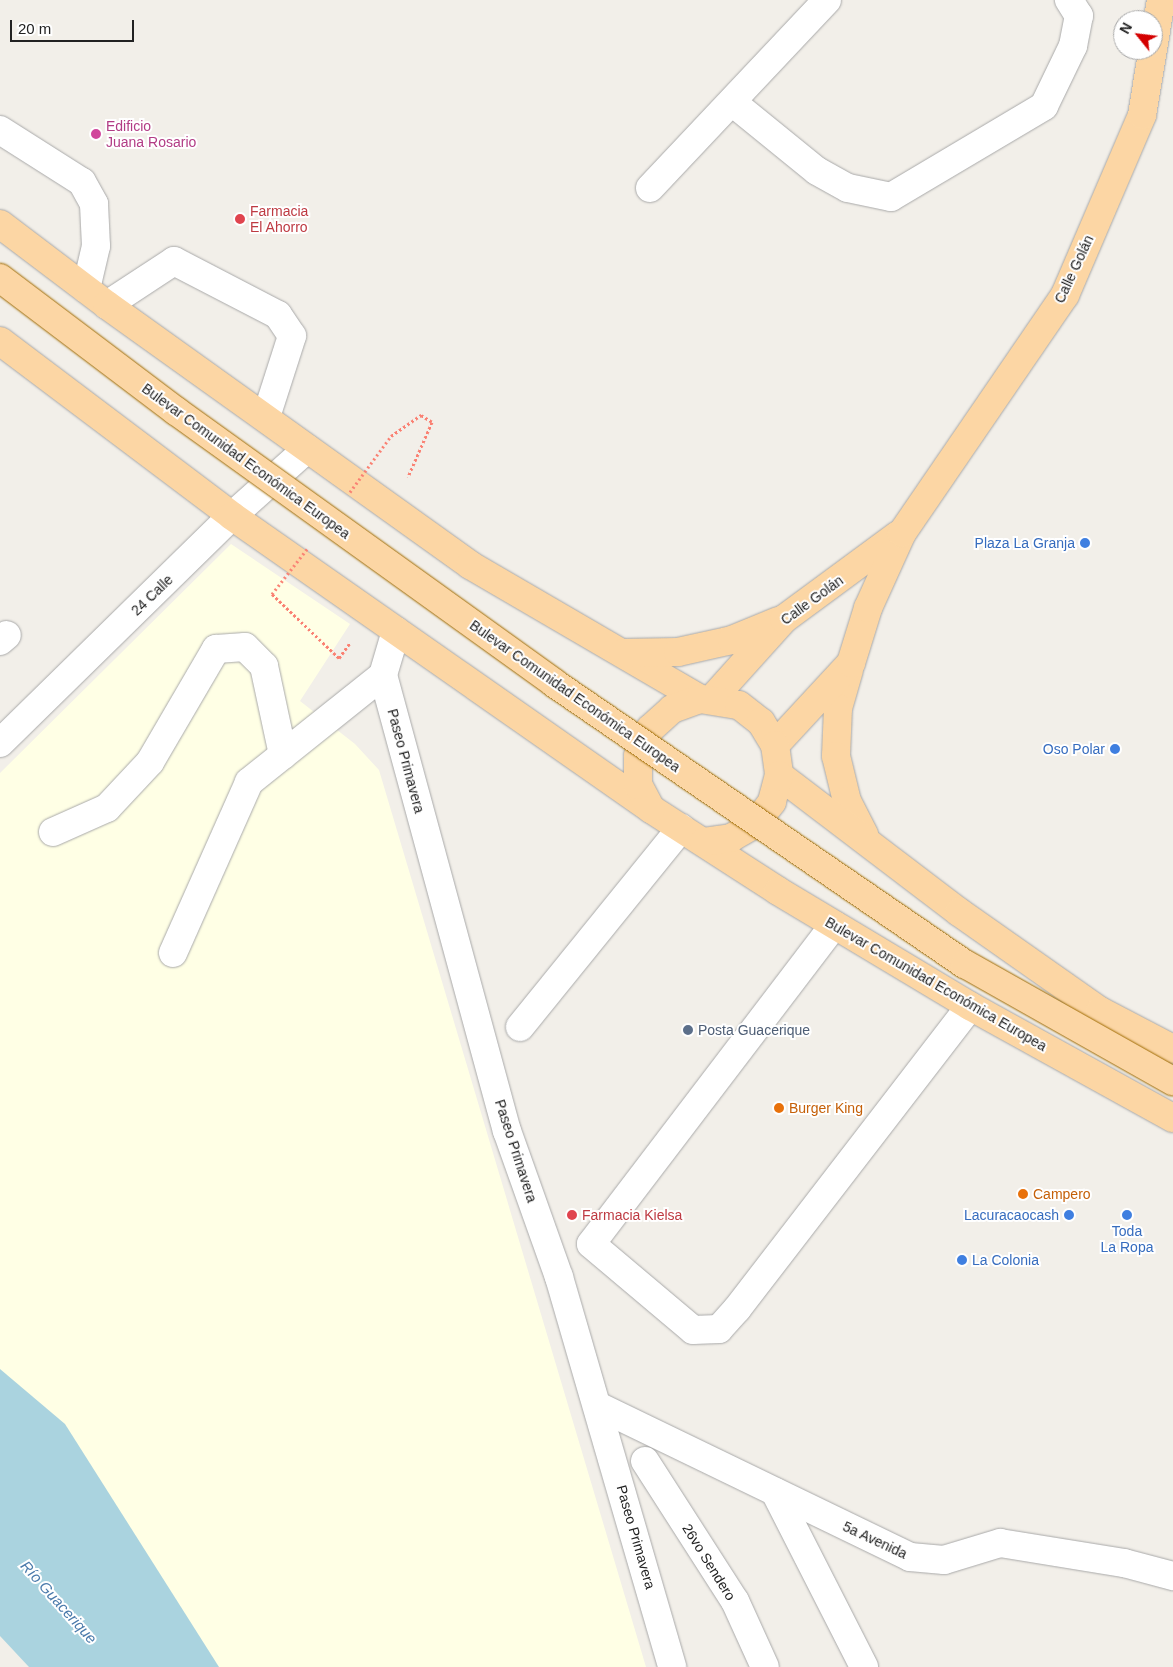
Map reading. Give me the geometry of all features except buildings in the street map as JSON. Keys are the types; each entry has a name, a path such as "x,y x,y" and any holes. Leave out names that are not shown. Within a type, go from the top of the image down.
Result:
{"main road":[{"name":"Calle Golán","path":"775,745 851,663 868,608 902,533 1065,295 1142,115 1161,0"},
{"path":"0,224 97,297 266,417 393,512 470,565 621,653 706,699 739,705 761,722 775,745 779,774 772,802 755,824 731,838 704,842 651,809 232,516 0,341"},
{"name":"Bulevar Comunidad Económica Europea","path":"0,278 184,417 578,700 965,964 1173,1081"},
{"name":"Calle Golán","path":"706,699 784,619 902,533"},
{"path":"621,653 678,652 732,640 784,619"},
{"path":"851,663 838,708 836,756 847,801 868,843"},
{"path":"651,809 638,786 638,756 650,729 672,709 706,699"},
{"path":"779,774 959,912 1100,1010 1173,1049"},
{"name":"Bulevar Comunidad Económica Europea","path":"704,842 834,925 970,1006 1173,1118"}],"street":[{"path":"650,188 827,0"},
{"path":"732,102 817,171 848,188 891,197 1044,106 1073,46 1079,16 1069,0"},
{"path":"0,130 82,182 94,204 97,297 174,261 278,315 292,336 266,417"},
{"name":"24 Calle","path":"0,743 232,516 307,449"},
{"path":"173,954 249,782 383,675 396,631"},
{"path":"53,832 107,808 150,762 216,649 245,647 264,666 283,755"},
{"name":"Paseo Primavera","path":"383,675 507,1131 560,1277 598,1406 625,1503 665,1665"},
{"path":"520,1027 681,828"},
{"path":"560,1277 591,1244 834,925"},
{"path":"591,1244 693,1330 719,1329 970,1006"},
{"name":"5a Avenida","path":"598,1406 910,1557 944,1560 1000,1543 1124,1563 1173,1576"},
{"path":"625,1503 633,1478 645,1462 660,1450 678,1445"},
{"name":"26vo Sendero","path":"645,1462 734,1601 765,1667"},
{"path":"775,1492 864,1667"}],"path":[{"path":"391,436 421,415 432,422 393,512"},
{"path":"272,594 340,658"}],"shaded area":[{"path":"231,544 350,624 300,701 355,744 379,770 646,1667 174,1667 0,1454 0,773"}],"water":[{"name":"Río Guacerique","path":"0,1369 65,1424 219,1667 29,1667 0,1636"}],"place":[{"name":"Edificio Juana Rosario","path":"96,134"},
{"name":"Farmacia El Ahorro","path":"240,219"},
{"name":"Plaza La Granja","path":"1085,543"},
{"name":"Oso Polar","path":"1115,749"},
{"name":"Posta Guacerique","path":"688,1030"},
{"name":"Burger King","path":"779,1108"},
{"name":"Campero","path":"1023,1194"},
{"name":"Farmacia Kielsa","path":"572,1215"},
{"name":"Lacuracaocash","path":"1069,1215"},
{"name":"Toda La Ropa","path":"1127,1215"},
{"name":"La Colonia","path":"962,1260"}]}
